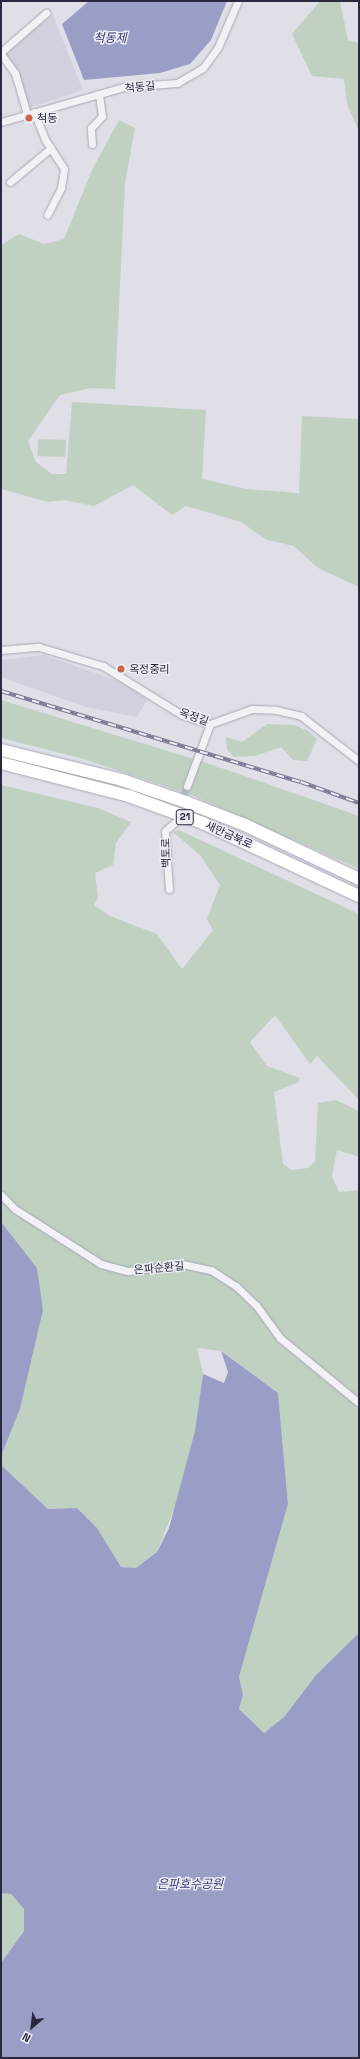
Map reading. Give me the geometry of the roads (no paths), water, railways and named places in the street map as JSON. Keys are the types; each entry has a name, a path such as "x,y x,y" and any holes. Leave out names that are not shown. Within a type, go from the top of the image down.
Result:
{"highway":[{"name":"새만금북로","path":"1,750 122,780 186,802 244,825 359,879"},
{"name":"새만금북로","path":"1,763 129,796 202,823 359,896"}],"street":[{"name":"척동길","path":"1,122 124,87 177,83 203,68 218,47 238,1"},
{"path":"46,13 1,53 15,73 30,113 64,169 61,188 47,215"},
{"path":"92,144 91,128 102,116 98,94"},
{"path":"10,182 51,148"},
{"name":"옥정길","path":"1,650 39,648 103,666 182,715 210,724 233,714 276,710 301,716 359,761"},
{"path":"187,786 210,724"},
{"name":"백토로","path":"169,889 165,831 175,822"},
{"name":"은파순환길","path":"1,1195 15,1209 101,1264 128,1271 182,1264 211,1270 236,1286 256,1304 280,1338 359,1403"}],"water":[{"name":"척동제","path":"89,1 227,1 211,40 190,64 160,73 84,80 62,24"},
{"path":"1,1222 37,1268 43,1310 20,1409 1,1456"},
{"name":"은파호수공원","path":"221,1351 278,1393 288,1504 239,1677 243,1695 239,1709 264,1733 284,1717 316,1675 359,1633 359,2058 1,2058 1,1963 24,1931 24,1909 11,1894 1,1893 1,1465 48,1509 77,1508 97,1528 121,1567 136,1568 157,1552 169,1528 195,1431 203,1374 224,1383 228,1372"}],"tunnel":[{"path":"177,816 187,786"}],"railway":[{"path":"1,691 301,782 359,803"}],"place":[{"name":"척동","path":"29,118"},
{"name":"옥정중리","path":"121,669"}]}
